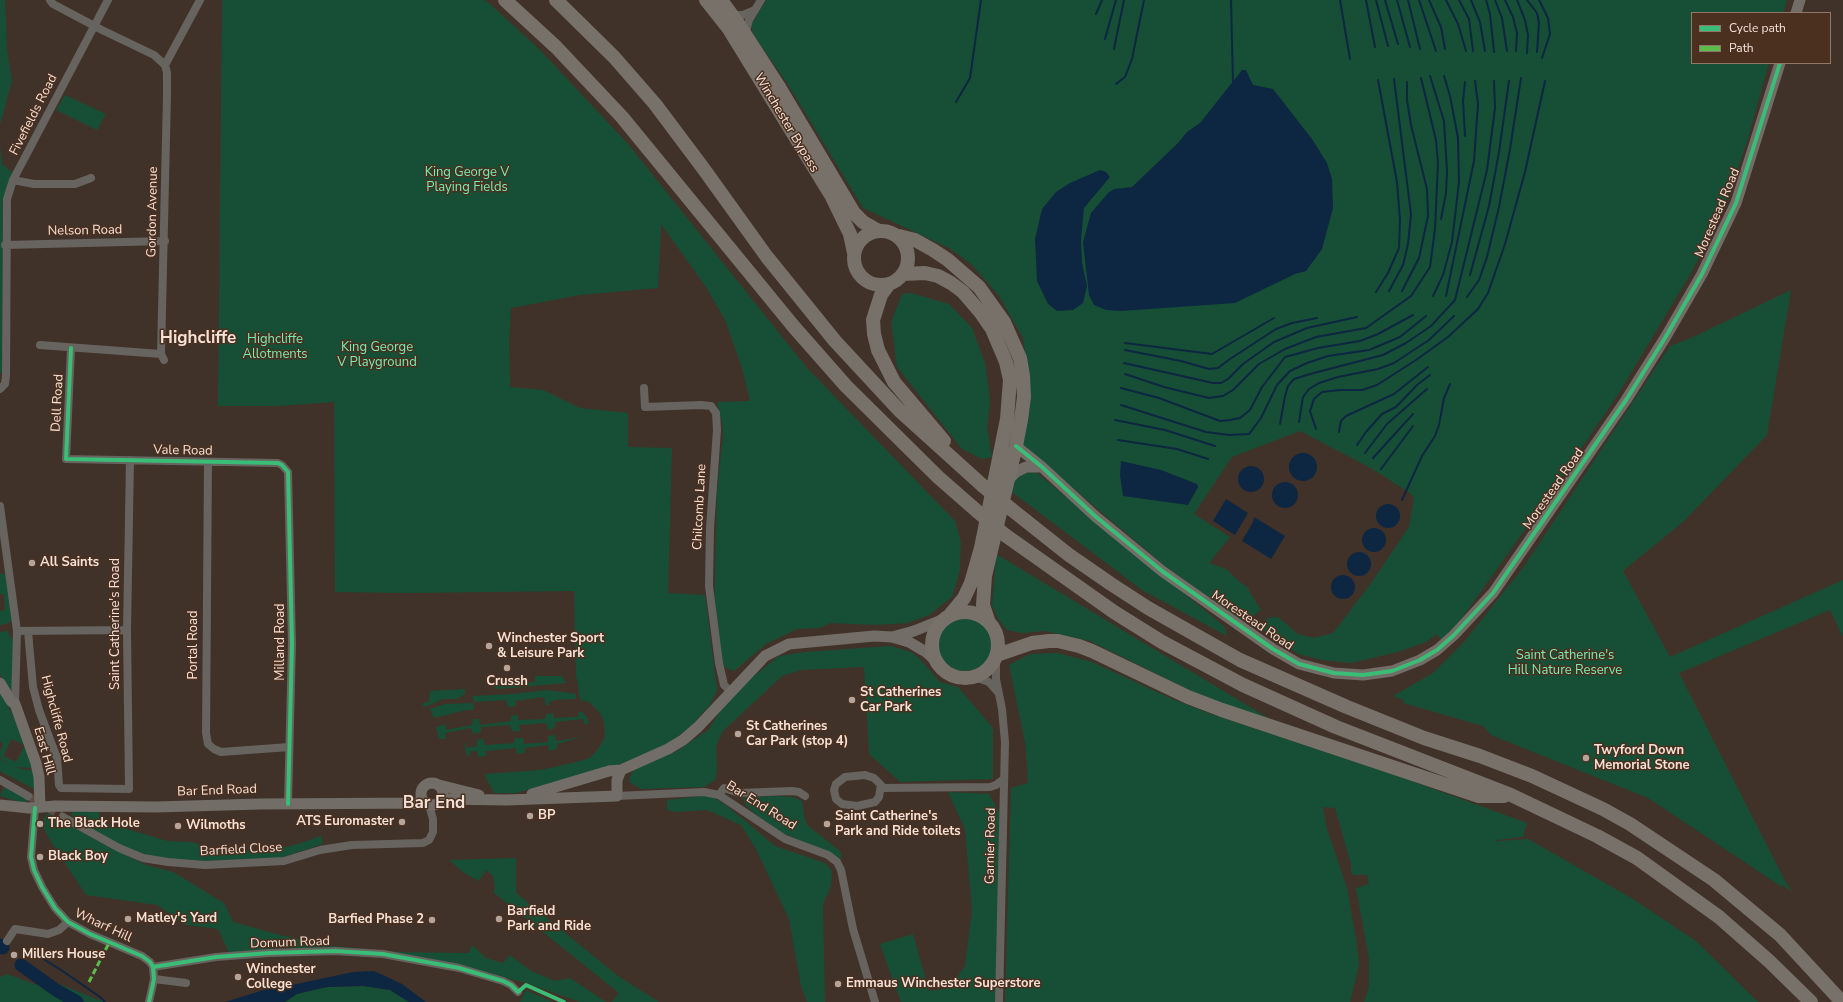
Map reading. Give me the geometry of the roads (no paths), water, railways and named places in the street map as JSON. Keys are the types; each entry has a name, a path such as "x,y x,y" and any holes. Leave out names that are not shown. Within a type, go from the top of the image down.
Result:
{"highway":[{"path":"505,0 556,47 622,117 794,327 846,386 938,477 1005,535 1114,612 1162,642 1236,681 1336,727 1511,796 1597,836 1637,858 1719,917 1769,960 1811,1002"},
{"path":"556,0 614,57 655,104 704,168 767,257 835,341 899,410 983,486 1069,555 1155,612 1240,660 1282,680 1368,716 1532,776 1578,796 1630,824 1714,880 1780,935 1842,1002"},
{"name":"Winchester Bypass","path":"706,0 729,29 831,195 850,234 854,253"},
{"name":"Winchester Bypass","path":"721,0 779,87 854,213 864,222 877,230"},
{"path":"899,236 904,243 908,254 907,267 903,274 897,280 889,284 880,285 871,283 863,278 857,271 854,262 854,253 862,238 877,230 892,232 899,236 915,240 948,260 978,287 1004,322 1020,358 1024,376 1024,397 1016,446 984,576 983,605 988,620 994,628 997,636 998,646 996,656 987,670 974,677 965,678 952,676 941,668 933,654 932,638 938,624 947,617 964,598 971,582 981,548 1008,419 1010,380 1006,362 992,329 981,313 963,292 938,276 925,273 903,274"},
{"path":"889,284 881,295 873,320 874,334 878,350 884,364 894,382 906,397 983,486"},
{"path":"947,617 966,611 988,620"},
{"path":"996,656 1026,645 1048,641 1058,641 1079,646 1092,650 1188,697 1222,710 1479,796 1511,796"}],"street":[{"path":"50,0 53,4 154,54 165,65 200,0"},
{"name":"Fivefields Road","path":"0,389 5,384 6,376 6,206 13,180 108,0"},
{"path":"745,35 749,20 761,0"},
{"path":"1796,12 1800,0"},
{"path":"732,15 743,15 756,9"},
{"name":"Morestead Road","path":"1016,446 1042,467 1095,516 1162,570 1272,649 1299,664 1329,672 1363,675 1392,671 1420,660 1437,650 1454,635 1493,593 1613,420 1665,338 1706,267 1736,203 1780,64"},
{"name":"Gordon Avenue","path":"71,348 162,357 167,95 167,73 165,65"},
{"path":"13,180 34,184 75,184 91,178"},
{"name":"Nelson Road","path":"5,245 164,241"},
{"path":"40,345 71,348"},
{"name":"Dell Road","path":"66,459 71,348"},
{"name":"Chilcomb Lane","path":"644,388 645,407 706,405 711,406 716,413 710,528 709,586 719,663 724,685 730,692"},
{"name":"Vale Road","path":"66,459 278,463 286,468 290,479"},
{"name":"Saint Catherine's Road","path":"60,788 129,789 127,630 130,460"},
{"name":"Portal Road","path":"208,462 206,733 208,744 221,752 289,747"},
{"path":"1009,479 1016,472 1026,467 1042,467"},
{"name":"Milland Road","path":"288,804 292,644 290,479"},
{"path":"0,506 17,631 15,704"},
{"path":"892,637 914,631 947,617"},
{"path":"17,631 127,630"},
{"name":"Highcliffe Road","path":"28,631 32,687 57,758 60,788"},
{"path":"525,799 535,794 608,771 621,770 668,749 683,740 707,718 765,656 789,644 874,636 892,637 909,642 926,652 936,661"},
{"name":"Garnier Road","path":"996,656 997,692 1002,709 1004,726 999,1002"},
{"path":"974,677 989,682 997,692"},
{"name":"East Hill","path":"0,683 11,701 15,704 36,764 39,777 37,807"},
{"path":"617,796 617,780 621,770"},
{"path":"857,775 865,775 874,778 878,781 881,788 879,797 875,802 857,806 842,804 836,799 834,790 836,784 841,779 857,775"},
{"path":"881,788 990,787 996,785 1004,779"},
{"path":"0,780 28,796"},
{"path":"432,782 438,785 443,793 433,803 421,798 420,791 423,786 432,782"},
{"name":"Bar End Road","path":"438,785 491,799"},
{"name":"Bar End Road","path":"400,802 420,791"},
{"path":"721,791 738,793 792,791 800,792 805,796"},
{"name":"Bar End Road","path":"0,805 23,808 400,802 433,803 491,799 617,796 721,791 774,834 793,843 828,855 837,862 841,870 853,929 875,1002"},
{"name":"Barfield Close","path":"63,817 119,848 143,858 205,865 284,861 320,850 352,845 423,843 432,837 434,828 433,803"},
{"name":"Wharf Hill","path":"37,807 30,852 37,877 55,908 68,922 142,956 150,962 153,967"},
{"name":"Wharf Hill","path":"7,941 15,929 48,934 59,930 68,922"},
{"name":"Domum Road","path":"153,967 216,957 270,953 335,951 383,954 459,968 503,981 516,989 518,992"},
{"path":"149,1002 154,979 153,967"},
{"path":"154,979 186,983"}],"water":[{"path":"1242,70 1246,70 1253,85 1273,89 1312,139 1327,163 1332,179 1333,208 1322,249 1306,271 1295,274 1235,303 1121,311 1106,310 1094,305 1089,295 1083,242 1091,213 1108,193 1114,189 1132,187 1178,143 1187,132 1200,123"},
{"path":"1100,170 1106,172 1110,177 1084,208 1081,240 1082,263 1087,286 1083,303 1073,310 1057,311 1048,304 1037,281 1035,239 1042,209 1056,192 1070,183"},
{"path":"1303,453 1313,457 1317,467 1313,477 1303,481 1293,477 1289,467 1293,457"},
{"path":"1121,461 1161,470 1197,484 1198,487 1188,505 1123,496 1120,475"},
{"path":"1251,466 1260,470 1264,479 1260,488 1251,492 1242,488 1238,479 1242,470"},
{"path":"1285,482 1294,486 1298,495 1294,504 1285,508 1276,504 1272,495 1276,486"},
{"path":"1226,499 1248,513 1235,535 1213,521"},
{"path":"1388,504 1397,507 1400,516 1397,525 1388,528 1379,525 1376,516 1379,507"},
{"path":"1254,517 1285,536 1271,559 1242,541 1253,522"},
{"path":"1374,528 1383,531 1386,540 1383,549 1374,552 1365,549 1362,540 1365,531"},
{"path":"1359,552 1368,555 1371,564 1368,573 1359,576 1350,573 1347,564 1350,555"},
{"path":"1343,575 1352,578 1355,587 1352,596 1343,599 1334,596 1331,587 1334,578"},
{"path":"374,971 402,984 426,1002 409,1002 390,990 363,986 327,987 297,994 285,1002 225,1002 280,985 278,988 353,972"}],"waterway":[{"path":"956,102 970,78 981,0"},
{"path":"1096,14 1102,0"},
{"path":"1105,39 1116,0"},
{"path":"1114,49 1124,0"},
{"path":"1116,84 1125,77 1132,59 1144,0"},
{"path":"1231,0 1233,82"},
{"path":"1340,0 1350,59"},
{"path":"1366,0 1375,47"},
{"path":"1376,0 1388,46"},
{"path":"1385,0 1398,44"},
{"path":"1397,0 1410,47"},
{"path":"1408,0 1420,49"},
{"path":"1419,0 1436,51"},
{"path":"1429,0 1441,27 1445,49"},
{"path":"1446,0 1458,24 1466,51"},
{"path":"1459,0 1469,19 1473,51"},
{"path":"1471,0 1480,22 1485,51"},
{"path":"1486,0 1490,14 1494,52"},
{"path":"1495,0 1502,18 1507,51"},
{"path":"1505,0 1513,17 1517,33 1516,51"},
{"path":"1517,0 1525,20 1528,35 1527,53"},
{"path":"1527,0 1537,13 1539,23 1537,52"},
{"path":"1539,0 1548,18 1550,34 1542,58"},
{"path":"1430,76 1444,121 1447,171 1446,193 1441,219"},
{"path":"1433,296 1443,275 1452,242 1459,182 1458,138 1450,96 1444,76"},
{"path":"1125,374 1164,387 1209,398 1223,396 1233,390 1259,364 1285,349 1316,337 1366,328 1411,296 1430,267 1435,229 1438,163 1436,140 1421,78"},
{"path":"1467,297 1479,280 1487,257 1499,207 1521,78"},
{"path":"1389,291 1403,265 1408,244 1411,214 1394,79"},
{"path":"1376,292 1388,273 1399,248 1400,220 1397,182 1378,80"},
{"path":"1446,296 1474,161 1478,104 1475,81"},
{"path":"1280,424 1288,386 1294,379 1383,355 1406,343 1431,326 1455,300 1487,170 1495,108 1494,81"},
{"path":"1470,275 1489,206 1499,152 1509,81"},
{"path":"1316,429 1310,411 1314,399 1322,392 1362,390 1377,385 1448,337 1478,309 1488,293 1505,244 1525,172 1545,81"},
{"path":"1402,291 1419,258 1428,216 1427,189 1411,125 1407,100 1407,82"},
{"path":"1465,82 1463,101 1465,136"},
{"path":"1121,388 1159,398 1220,421 1240,418 1250,410 1262,387 1285,357 1318,348 1360,341 1378,334 1413,315"},
{"path":"1121,405 1206,432 1229,435 1249,434 1261,418 1277,385 1290,371 1328,356 1369,350 1400,337 1426,316"},
{"path":"1299,422 1303,397 1309,389 1319,383 1338,377 1378,369 1394,363 1429,340 1454,316"},
{"path":"1124,363 1213,383 1221,383 1228,379 1243,364 1274,342 1307,328 1357,317"},
{"path":"1125,343 1212,354 1274,318"},
{"path":"1125,350 1181,361 1209,369 1218,368 1276,329 1292,323 1317,318"},
{"path":"1339,432 1341,421 1346,416 1394,394 1428,367"},
{"path":"1357,445 1382,414 1396,407 1417,385 1430,375"},
{"path":"1402,500 1422,456 1435,436 1439,425 1444,398 1450,384"},
{"path":"1365,453 1387,424 1427,389"},
{"path":"1373,458 1413,414"},
{"path":"1115,420 1165,430 1215,446"},
{"path":"1381,469 1413,426"},
{"path":"1118,440 1177,449 1208,459"},
{"path":"0,945 3,948"},
{"path":"27,951 34,953 64,972 105,1002"},
{"path":"21,965 56,990 77,1002"}],"tunnel":[{"path":"28,796 63,817"}],"place":[{"name":"All Saints","path":"32,563"},
{"name":"Winchester Sport & Leisure Park","path":"489,646"},
{"name":"Crussh","path":"507,668"},
{"name":"St Catherines Car Park","path":"852,700"},
{"name":"St Catherines Car Park (stop 4)","path":"738,734"},
{"name":"Twyford Down Memorial Stone","path":"1586,758"},
{"name":"BP","path":"530,816"},
{"name":"ATS Euromaster","path":"402,822"},
{"name":"The Black Hole","path":"40,824"},
{"name":"Saint Catherine's Park and Ride toilets","path":"827,824"},
{"name":"Wilmoths","path":"178,826"},
{"name":"Black Boy","path":"40,857"},
{"name":"Matley's Yard","path":"128,919"},
{"name":"Barfield Park and Ride","path":"499,919"},
{"name":"Barfied Phase 2","path":"432,920"},
{"name":"Millers House","path":"14,955"},
{"name":"Winchester College","path":"238,977"},
{"name":"Emmaus Winchester Superstore","path":"838,984"}],"district":[{"name":"Highcliffe","path":"198,339"},
{"name":"Bar End","path":"434,804"}],"park label":[{"name":"King George V Playing Fields","path":"467,180"},
{"name":"Highcliffe Allotments","path":"275,348"},
{"name":"King George V Playground","path":"377,356"},
{"name":"Saint Catherine's Hill Nature Reserve","path":"1565,664"}]}
